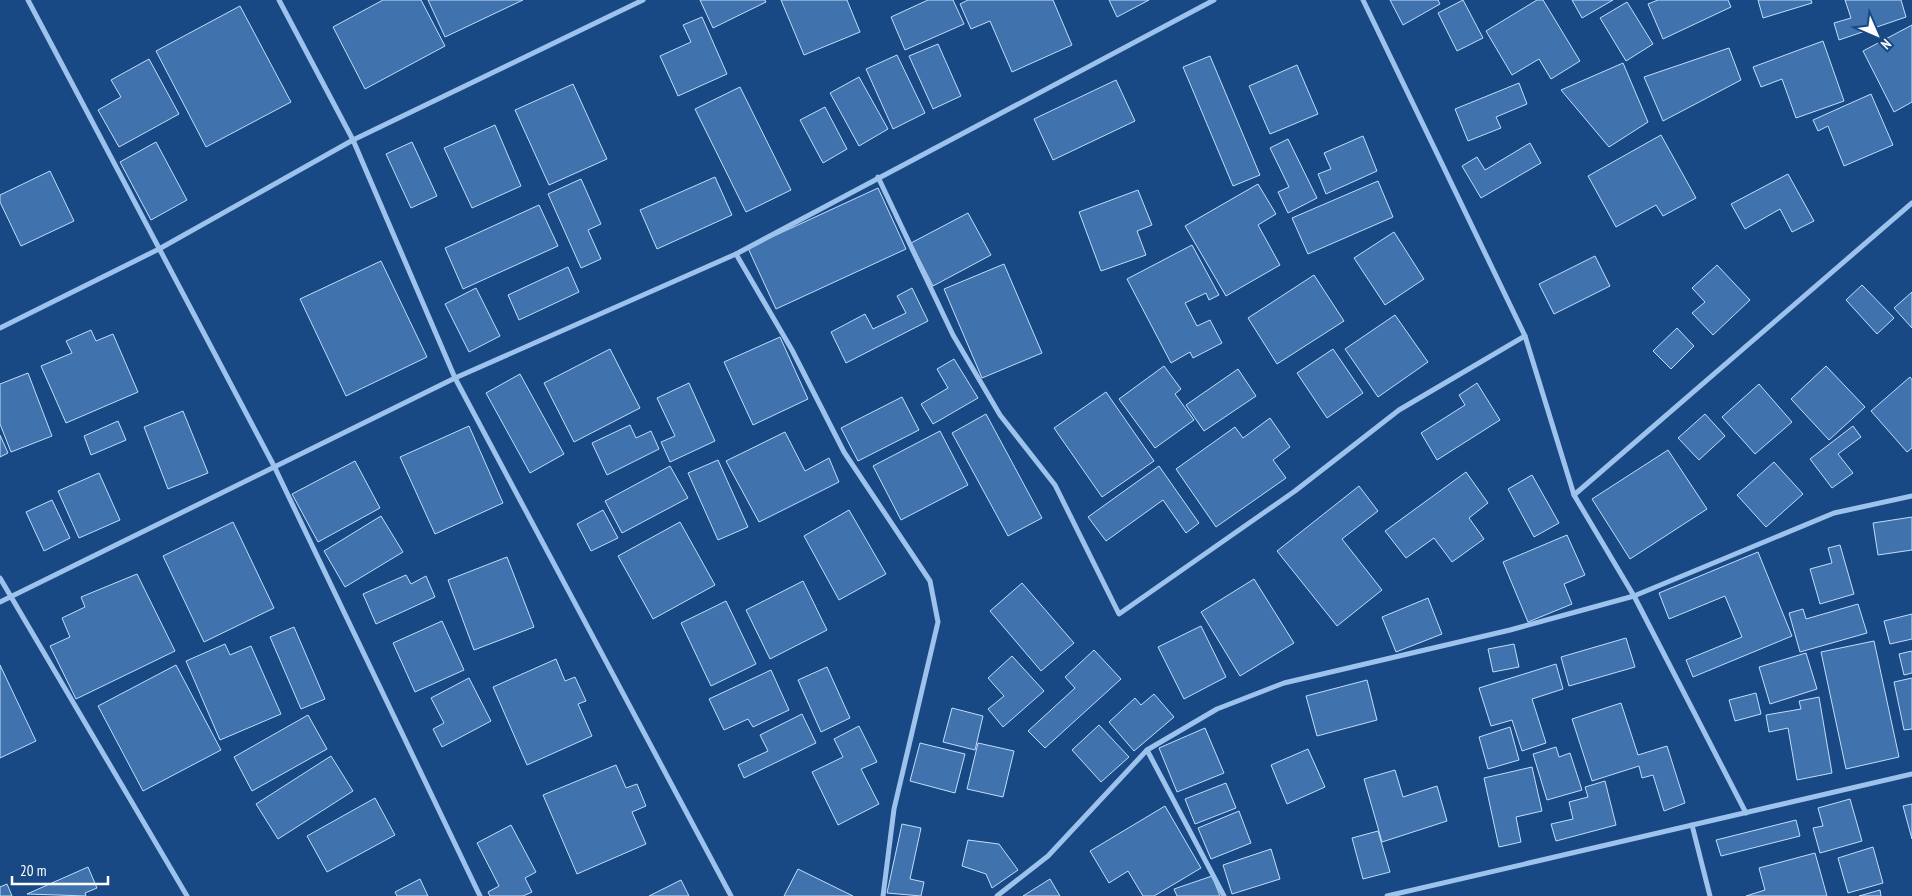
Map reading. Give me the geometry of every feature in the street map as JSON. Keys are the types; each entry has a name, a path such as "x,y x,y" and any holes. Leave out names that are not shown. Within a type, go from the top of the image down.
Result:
{"street":[{"path":"28,0 274,466 480,896"},
{"path":"279,0 353,140 455,378 731,896"},
{"path":"0,328 159,248 353,140 643,0"},
{"path":"0,602 455,378 736,254 878,176 1214,0"},
{"path":"1363,0 1525,336 1574,495 1634,596 1746,813"},
{"path":"878,176 953,335 1000,415 1055,485 1118,614 1295,491 1399,410 1525,336"},
{"path":"1574,495 1912,203"},
{"path":"736,254 792,350 844,452 930,580 938,622 894,809 883,896"},
{"path":"997,896 1048,856 1147,750 1216,710 1284,682 1510,630 1634,596 1834,514 1912,496"},
{"path":"0,578 187,896"},
{"path":"1147,750 1224,896"},
{"path":"1387,896 1912,774"},
{"path":"1692,825 1710,896"}],"building":[{"path":"383,0 421,0 445,46 365,89 333,27"},
{"path":"428,0 523,0 445,37"},
{"path":"700,0 765,0 766,2 713,28"},
{"path":"781,0 847,0 860,32 804,55"},
{"path":"928,0 953,0 964,24 905,50 891,17"},
{"path":"968,0 1053,0 1072,45 1012,72 990,21 971,29 960,4"},
{"path":"1109,0 1149,0 1117,17"},
{"path":"1390,0 1438,0 1440,4 1403,25"},
{"path":"1463,0 1483,38 1457,51 1438,13"},
{"path":"1537,0 1543,0 1580,61 1551,79 1539,59 1512,75 1486,31"},
{"path":"1572,0 1613,0 1582,18"},
{"path":"1658,0 1728,0 1731,7 1663,39 1648,4"},
{"path":"1758,0 1811,0 1812,3 1763,18"},
{"path":"1845,0 1901,0 1906,17 1839,40 1834,23 1851,18"},
{"path":"1627,2 1653,44 1626,61 1600,18"},
{"path":"240,6 291,102 206,147 156,51"},
{"path":"702,17 727,74 678,96 660,56 691,42 683,25"},
{"path":"1912,25 1912,102 1894,112 1863,51"},
{"path":"1823,41 1844,101 1796,118 1782,79 1761,87 1753,67"},
{"path":"938,44 961,96 933,109 909,56"},
{"path":"1729,48 1741,80 1663,121 1644,77"},
{"path":"897,55 925,113 893,129 866,69"},
{"path":"1210,56 1260,175 1233,186 1183,67"},
{"path":"149,59 179,114 119,147 98,110 121,97 111,80"},
{"path":"1623,63 1648,122 1609,147 1561,90"},
{"path":"1297,65 1318,114 1270,134 1249,86"},
{"path":"859,77 888,129 859,146 830,93"},
{"path":"1116,80 1135,121 1053,160 1034,119"},
{"path":"1519,83 1527,104 1496,117 1501,128 1468,141 1455,109"},
{"path":"573,84 607,159 549,185 515,110"},
{"path":"740,87 791,190 746,212 695,109"},
{"path":"1871,94 1893,145 1844,166 1828,126 1818,131 1813,120"},
{"path":"825,107 847,149 823,163 800,120"},
{"path":"495,125 521,186 472,208 444,148"},
{"path":"1661,135 1696,198 1663,216 1656,205 1616,227 1588,176"},
{"path":"1363,136 1377,171 1326,194 1318,174 1331,169 1324,153"},
{"path":"1288,139 1317,198 1288,213 1278,192 1289,187 1270,148"},
{"path":"156,142 187,200 151,220 120,162"},
{"path":"412,142 437,196 411,208 386,154"},
{"path":"1530,143 1541,163 1481,198 1462,166 1477,157 1485,170"},
{"path":"50,171 74,221 21,246 0,202 0,195"},
{"path":"1788,174 1814,221 1792,232 1780,209 1745,229 1731,204"},
{"path":"715,177 732,215 657,249 640,210"},
{"path":"581,179 601,224 588,230 601,259 581,268 548,194"},
{"path":"1378,181 1393,217 1308,254 1292,218"},
{"path":"1258,184 1276,214 1258,225 1280,265 1226,296 1185,226"},
{"path":"878,188 906,249 776,309 748,248"},
{"path":"1138,190 1152,225 1137,231 1146,255 1101,271 1079,212"},
{"path":"539,205 558,246 463,289 445,248"},
{"path":"968,213 991,255 933,286 911,243"},
{"path":"1394,232 1424,279 1385,305 1354,258"},
{"path":"1192,245 1219,295 1209,300 1206,293 1185,303 1197,326 1210,320 1222,343 1193,358 1190,352 1171,363 1127,279"},
{"path":"1595,256 1610,286 1554,314 1539,284"},
{"path":"381,261 427,357 346,396 300,299"},
{"path":"1004,264 1042,353 982,378 944,289"},
{"path":"1717,265 1750,300 1713,335 1692,313 1705,302 1692,288"},
{"path":"568,267 579,292 519,320 508,295"},
{"path":"1314,275 1344,321 1277,364 1248,318"},
{"path":"1862,285 1894,318 1877,334 1846,300"},
{"path":"476,288 500,336 469,352 445,304"},
{"path":"912,288 928,321 846,363 831,332 865,314 873,329 906,313 897,296"},
{"path":"1912,292 1912,328 1894,308"},
{"path":"1395,315 1428,362 1378,397 1345,349"},
{"path":"1677,328 1694,346 1671,369 1653,351"},
{"path":"91,330 96,341 113,334 138,392 66,423 41,366 72,353 66,341"},
{"path":"780,337 808,399 753,425 724,362"},
{"path":"610,349 640,408 574,442 544,383"},
{"path":"1333,349 1363,393 1327,418 1297,373"},
{"path":"954,359 978,398 933,424 921,404 948,388 937,369"},
{"path":"1164,366 1181,389 1175,394 1194,420 1155,448 1119,399"},
{"path":"1826,366 1865,407 1829,440 1791,399"},
{"path":"1238,369 1256,396 1204,431 1186,405"},
{"path":"28,373 52,436 11,452 0,424 0,384"},
{"path":"520,374 564,454 530,473 486,393"},
{"path":"1910,377 1912,380 1912,448 1907,452 1871,411"},
{"path":"689,383 715,441 670,462 661,442 675,436 657,398"},
{"path":"1477,383 1500,420 1437,460 1421,433 1465,405 1459,395"},
{"path":"1759,384 1792,422 1755,454 1722,417"},
{"path":"1106,392 1154,461 1102,497 1054,428"},
{"path":"902,397 919,430 858,461 841,428"},
{"path":"183,411 208,473 168,489 144,427"},
{"path":"986,414 1042,518 1008,536 952,433"},
{"path":"1705,414 1725,436 1699,460 1678,438"},
{"path":"1270,418 1290,447 1273,460 1286,478 1216,527 1176,469 1235,427 1243,438"},
{"path":"118,421 126,440 91,455 84,436"},
{"path":"630,425 636,438 651,431 659,449 607,475 592,443"},
{"path":"469,426 503,503 435,534 400,457"},
{"path":"1853,426 1861,437 1838,454 1853,473 1832,488 1810,459"},
{"path":"940,431 968,485 901,520 873,466"},
{"path":"785,432 805,471 829,458 839,482 759,522 726,461"},
{"path":"0,435 8,453 0,457"},
{"path":"1668,450 1707,509 1630,559 1592,499"},
{"path":"718,460 748,527 718,540 688,473"},
{"path":"355,461 380,508 318,542 292,494"},
{"path":"1774,462 1803,494 1766,527 1737,495"},
{"path":"670,466 688,498 622,533 605,501"},
{"path":"1159,466 1199,523 1186,533 1163,500 1106,541 1088,517"},
{"path":"1466,472 1488,503 1469,518 1484,539 1452,562 1434,538 1406,558 1385,531"},
{"path":"99,473 120,520 79,538 58,491"},
{"path":"1532,475 1559,523 1534,537 1508,489"},
{"path":"1359,486 1378,511 1342,539 1382,590 1337,626 1277,551"},
{"path":"52,500 70,538 44,551 26,512"},
{"path":"603,510 618,538 591,551 577,524"},
{"path":"849,510 886,574 839,600 804,536"},
{"path":"381,516 403,552 345,587 324,551"},
{"path":"1912,517 1912,550 1878,555 1873,523"},
{"path":"233,522 274,608 204,642 163,556"},
{"path":"680,522 715,585 653,619 618,556"},
{"path":"1567,535 1585,575 1564,584 1572,604 1528,622 1503,562"},
{"path":"1840,545 1854,594 1820,604 1810,569 1832,563 1828,548"},
{"path":"1758,552 1792,636 1693,677 1686,660 1742,637 1725,596 1669,619 1659,593"},
{"path":"507,557 534,627 474,650 448,580"},
{"path":"137,574 175,651 76,699 50,646 70,637 62,618 85,607 81,597"},
{"path":"406,575 411,584 426,576 435,597 376,624 363,594"},
{"path":"1254,579 1294,643 1240,676 1201,612"},
{"path":"803,581 827,630 770,659 746,610"},
{"path":"1022,583 1074,643 1041,671 990,611"},
{"path":"1428,598 1442,634 1396,652 1382,617"},
{"path":"726,601 756,664 711,686 681,623"},
{"path":"1858,604 1867,633 1800,652 1789,613 1803,609 1806,619"},
{"path":"1912,614 1912,639 1890,644 1884,621"},
{"path":"442,621 464,670 415,692 393,643"},
{"path":"1201,626 1226,677 1184,699 1158,647"},
{"path":"294,627 325,699 301,709 270,637"},
{"path":"1626,638 1635,667 1569,686 1561,657"},
{"path":"1874,641 1899,757 1846,769 1821,652"},
{"path":"225,644 230,655 251,646 281,714 220,740 186,661"},
{"path":"1514,644 1519,667 1493,672 1488,649"},
{"path":"1094,650 1121,679 1045,748 1028,731 1075,688 1065,677"},
{"path":"1912,651 1912,673 1904,675 1899,654"},
{"path":"1806,653 1817,689 1770,704 1759,667"},
{"path":"1012,656 1044,691 1003,727 988,709 1004,696 988,678"},
{"path":"556,659 565,681 575,677 586,701 578,704 592,736 527,765 493,687"},
{"path":"1556,664 1563,689 1532,699 1546,743 1522,751 1512,720 1491,726 1479,688"},
{"path":"0,665 36,741 0,758"},
{"path":"176,665 221,750 143,791 98,706"},
{"path":"827,667 850,718 821,732 798,680"},
{"path":"771,670 789,710 753,727 748,719 724,730 709,699"},
{"path":"469,678 491,721 442,747 433,729 444,723 431,698"},
{"path":"1912,678 1912,729 1904,730 1894,682"},
{"path":"1367,680 1377,720 1317,736 1306,696"},
{"path":"1756,693 1761,714 1735,721 1729,700"},
{"path":"1154,694 1174,717 1134,751 1109,722 1135,698 1141,705"},
{"path":"1819,697 1832,773 1797,780 1788,728 1769,732 1766,715 1801,709 1799,701"},
{"path":"1621,703 1638,755 1667,746 1685,803 1664,811 1653,775 1642,778 1639,766 1592,781 1572,719"},
{"path":"952,708 983,716 975,750 943,742"},
{"path":"802,714 816,743 744,778 738,765 768,751 760,735"},
{"path":"308,715 327,749 252,791 234,757"},
{"path":"1099,725 1129,757 1101,782 1072,750"},
{"path":"859,726 877,762 861,769 879,804 838,825 812,772 843,757 834,739"},
{"path":"1510,727 1519,760 1488,769 1479,737"},
{"path":"1205,728 1224,773 1177,792 1159,748"},
{"path":"920,743 965,754 955,793 910,781"},
{"path":"978,743 1014,751 1003,797 967,789"},
{"path":"1556,747 1559,757 1570,753 1582,790 1547,800 1533,754"},
{"path":"1308,749 1325,787 1287,804 1271,765"},
{"path":"331,756 353,791 278,839 256,804"},
{"path":"616,765 626,788 637,784 646,806 632,812 646,844 577,874 543,795"},
{"path":"1532,767 1542,811 1516,817 1521,842 1499,847 1484,778"},
{"path":"1395,770 1403,797 1437,786 1447,821 1382,842 1364,779"},
{"path":"1605,781 1616,825 1556,841 1551,824 1573,819 1569,802 1588,797 1585,787"},
{"path":"1226,783 1236,808 1195,824 1185,799"},
{"path":"375,798 395,835 327,872 307,836"},
{"path":"1850,799 1862,841 1820,853 1813,828 1823,826 1818,808"},
{"path":"1912,804 1912,839 1903,806"},
{"path":"1165,806 1201,868 1154,896 1143,896 1128,871 1109,883 1090,851"},
{"path":"1239,811 1251,843 1211,859 1198,828"},
{"path":"1796,820 1800,836 1721,856 1716,840"},
{"path":"902,824 921,828 910,879 924,882 921,896 887,893"},
{"path":"511,825 536,872 525,878 532,892 523,896 490,896 488,892 499,886 477,843"},
{"path":"1378,831 1390,872 1363,879 1352,838"},
{"path":"968,840 999,844 1018,870 992,888 986,874 962,866"},
{"path":"1873,847 1883,883 1848,893 1838,858"},
{"path":"1271,849 1280,879 1232,894 1223,865"},
{"path":"1815,853 1827,896 1746,896 1765,890 1759,868"},
{"path":"88,867 97,888 85,893 86,896 27,894"},
{"path":"798,869 853,896 784,896"},
{"path":"1212,876 1220,896 1177,896 1174,889"},
{"path":"420,879 428,896 397,896 395,892"},
{"path":"1050,879 1060,896 1023,896"},
{"path":"681,880 689,896 649,896"},
{"path":"7,884 12,896 0,896 0,887"},
{"path":"1880,890 1881,896 1859,896"}]}
